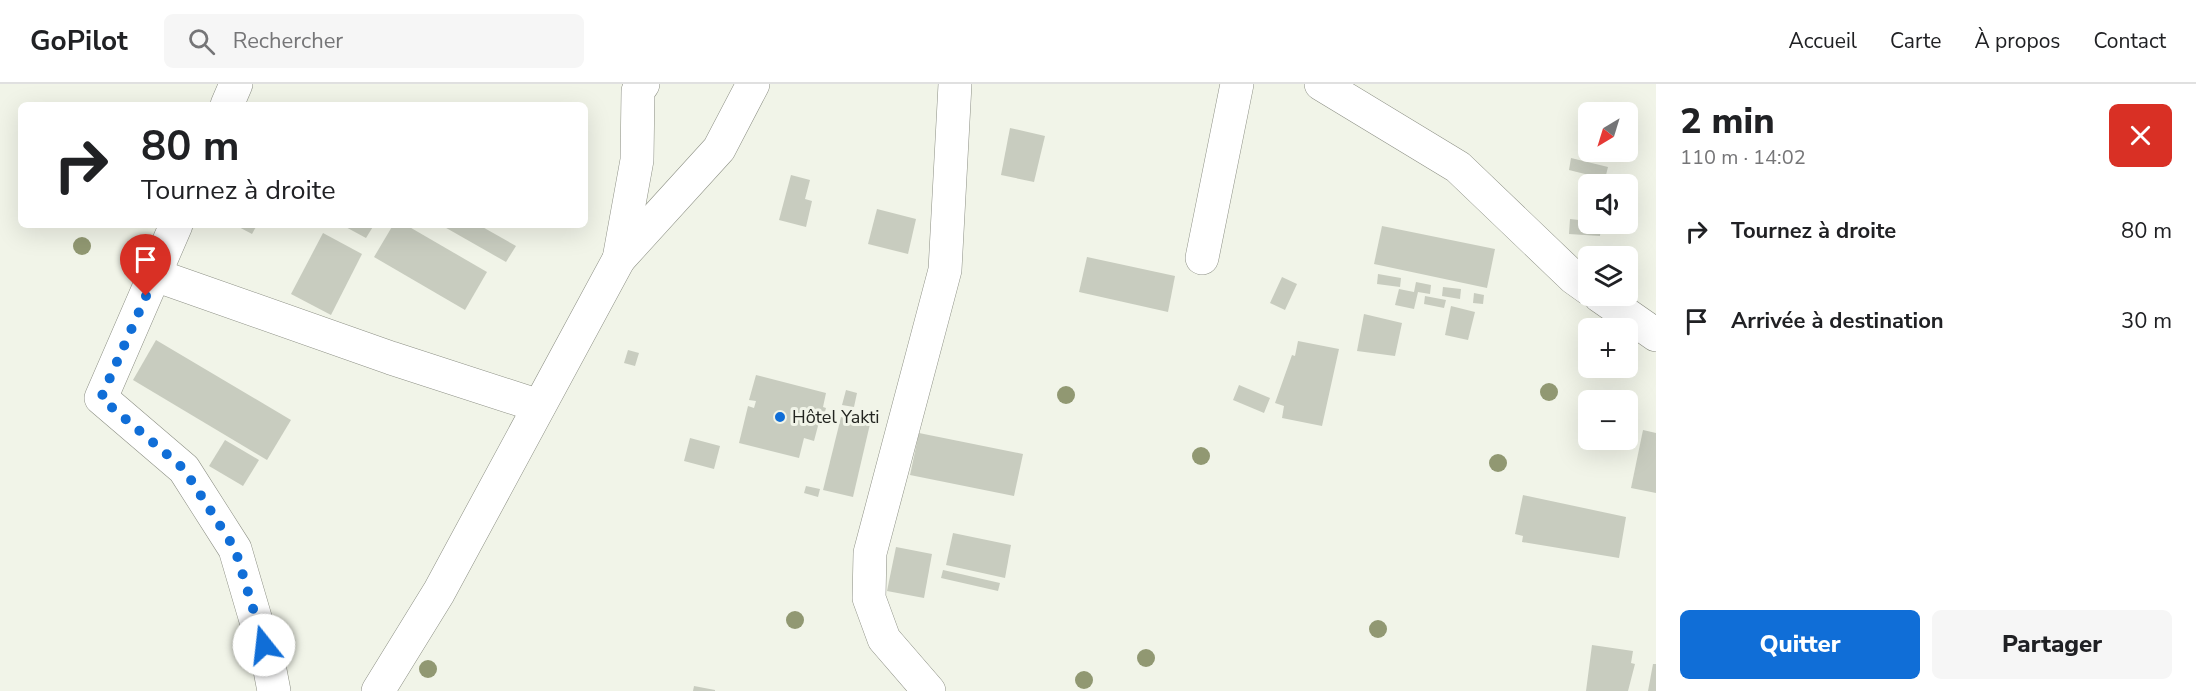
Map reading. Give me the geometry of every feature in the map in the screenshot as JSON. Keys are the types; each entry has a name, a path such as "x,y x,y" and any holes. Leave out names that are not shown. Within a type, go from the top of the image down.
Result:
{"street":[{"path":"228,102 236,84"},
{"path":"378,691 439,592 619,259 719,149 753,84"},
{"path":"929,691 884,639 869,598 870,553 945,270 955,84"},
{"path":"1202,258 1237,84"},
{"path":"1322,84 1458,167 1578,281"},
{"path":"619,259 637,160 638,86"},
{"path":"175,228 101,398 184,469 235,549 269,665 274,691"},
{"path":"155,275 391,358 539,406"},
{"path":"1614,306 1656,335"}],"building":[{"path":"1010,128 1045,136 1034,182 1001,175"},
{"path":"1571,158 1578,160 1578,162 1608,167 1606,174 1585,174 1569,170"},
{"path":"791,175 810,180 805,199 812,201 806,227 779,220"},
{"path":"877,209 916,219 908,254 868,244"},
{"path":"1570,219 1578,220 1578,234 1600,234 1600,236 1569,234"},
{"path":"1382,226 1495,249 1487,288 1374,264"},
{"path":"241,228 255,228 252,234"},
{"path":"348,228 372,228 366,238"},
{"path":"391,228 411,228 487,272 465,310 374,257"},
{"path":"446,228 484,228 516,246 506,262"},
{"path":"323,233 362,254 331,315 291,294"},
{"path":"1087,257 1175,276 1168,312 1079,292"},
{"path":"1378,274 1401,278 1400,287 1377,284"},
{"path":"1282,277 1297,284 1285,310 1270,303"},
{"path":"1416,282 1431,285 1430,294 1418,292 1414,309 1395,305 1399,289 1414,292"},
{"path":"1443,287 1461,289 1460,299 1442,296"},
{"path":"1474,293 1484,295 1483,304 1473,303"},
{"path":"1425,296 1446,300 1444,308 1424,304"},
{"path":"1451,306 1475,312 1468,340 1445,335"},
{"path":"1364,314 1402,323 1395,356 1357,351"},
{"path":"156,340 291,420 267,460 133,380"},
{"path":"1298,341 1339,349 1322,426 1282,418 1284,406 1275,403 1292,355 1295,356"},
{"path":"628,350 639,353 635,366 624,363"},
{"path":"756,375 826,393 823,407 826,408 822,422 819,422 814,441 804,438 799,458 739,443 748,406 754,408 756,401 749,400"},
{"path":"1239,385 1270,398 1264,413 1233,400"},
{"path":"846,390 857,393 854,407 842,405"},
{"path":"841,417 870,424 853,497 823,490"},
{"path":"1643,430 1656,433 1656,493 1631,488"},
{"path":"919,433 1023,454 1014,496 910,475"},
{"path":"690,438 720,446 714,469 684,461"},
{"path":"225,440 259,460 243,486 209,466"},
{"path":"806,486 820,489 818,497 804,493"},
{"path":"1523,495 1626,517 1619,558 1522,542 1523,536 1515,534"},
{"path":"953,533 1011,545 1005,578 946,565"},
{"path":"896,547 932,554 924,598 887,591"},
{"path":"943,570 1000,583 998,591 941,578"},
{"path":"1592,645 1633,651 1631,663 1635,664 1628,691 1586,691"},
{"path":"1653,664 1656,664 1656,691 1648,691"},
{"path":"694,686 715,690 715,691 693,691"}],"place":[{"name":"Hôtel Yakti","path":"780,417"}],"route":[{"path":"146,296 101,398 184,469 235,549 264,645"}]}
